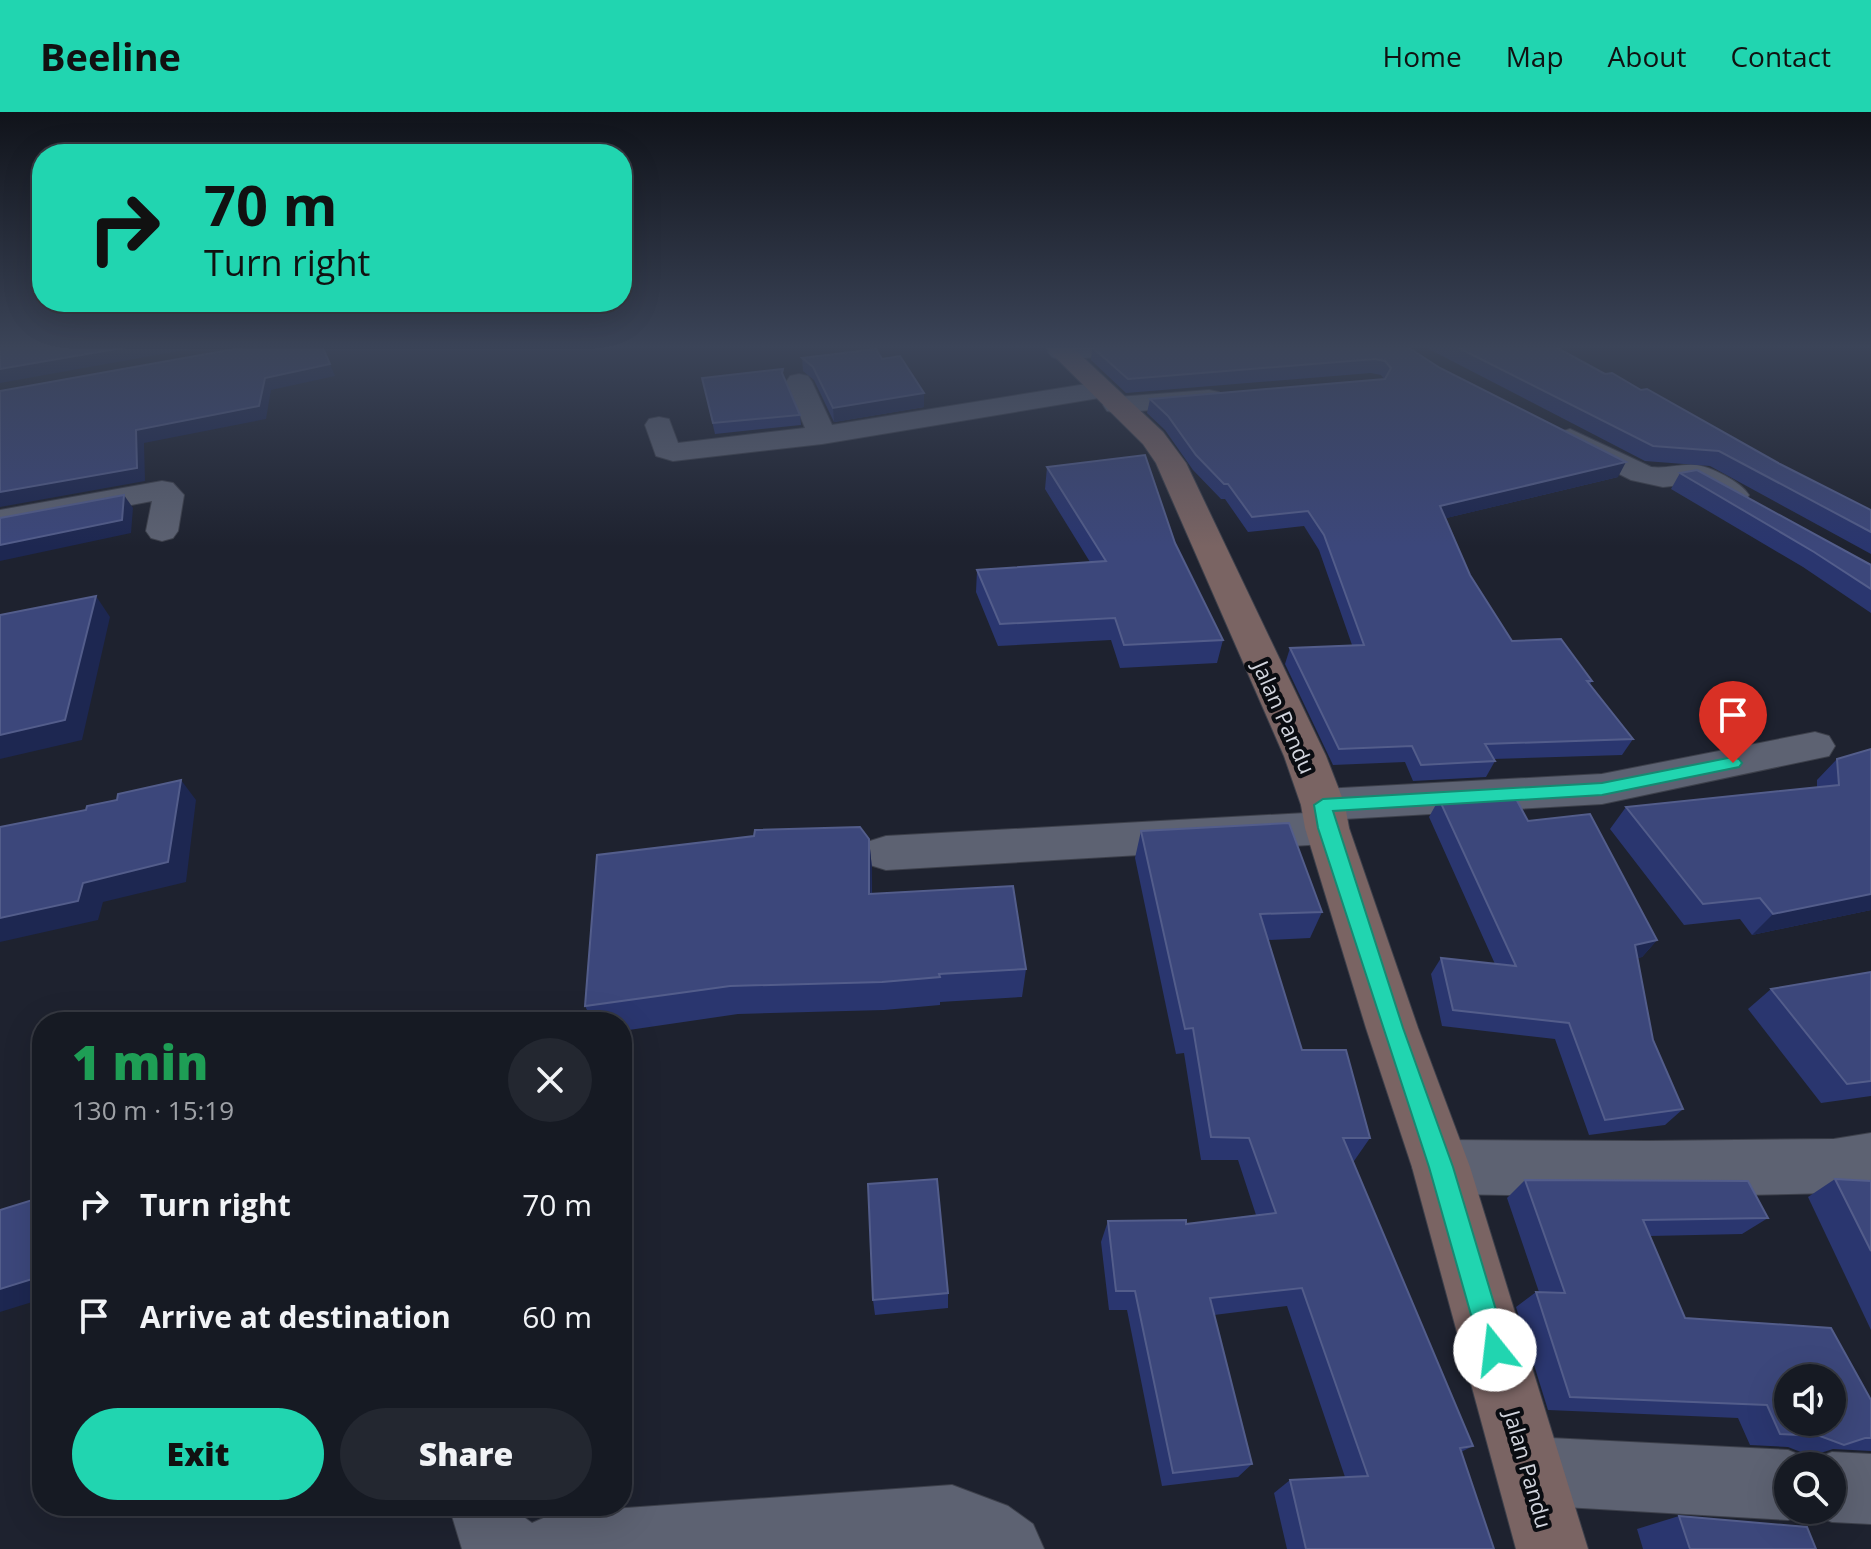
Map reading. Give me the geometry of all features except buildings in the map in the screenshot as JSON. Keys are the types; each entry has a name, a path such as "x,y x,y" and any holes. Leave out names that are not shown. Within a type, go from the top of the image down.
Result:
{"main road":[{"name":"Jalan Pandu","path":"1125,413 1153,438 1171,463 1192,503 1225,584 1305,756 1441,1167 1552,1549"}],"street":[{"path":"812,413 822,435"},
{"path":"659,425 666,450 673,452 992,413"},
{"path":"1550,428 1642,474 1663,478 1695,474 1763,510"},
{"path":"0,520 162,490 169,495 162,531"},
{"path":"886,853 1602,789 1815,746"},
{"path":"1441,1167 1834,1166 1871,1160"},
{"path":"1530,1471 1774,1484"},
{"path":"1846,1488 1871,1489"},
{"path":"485,1516 487,1528 498,1545 508,1549"},
{"path":"555,1549 952,1520 983,1531 1008,1549"}],"route":[{"path":"1495,1350 1441,1167 1392,1028 1327,828 1323,805 1602,789 1733,763"}]}
